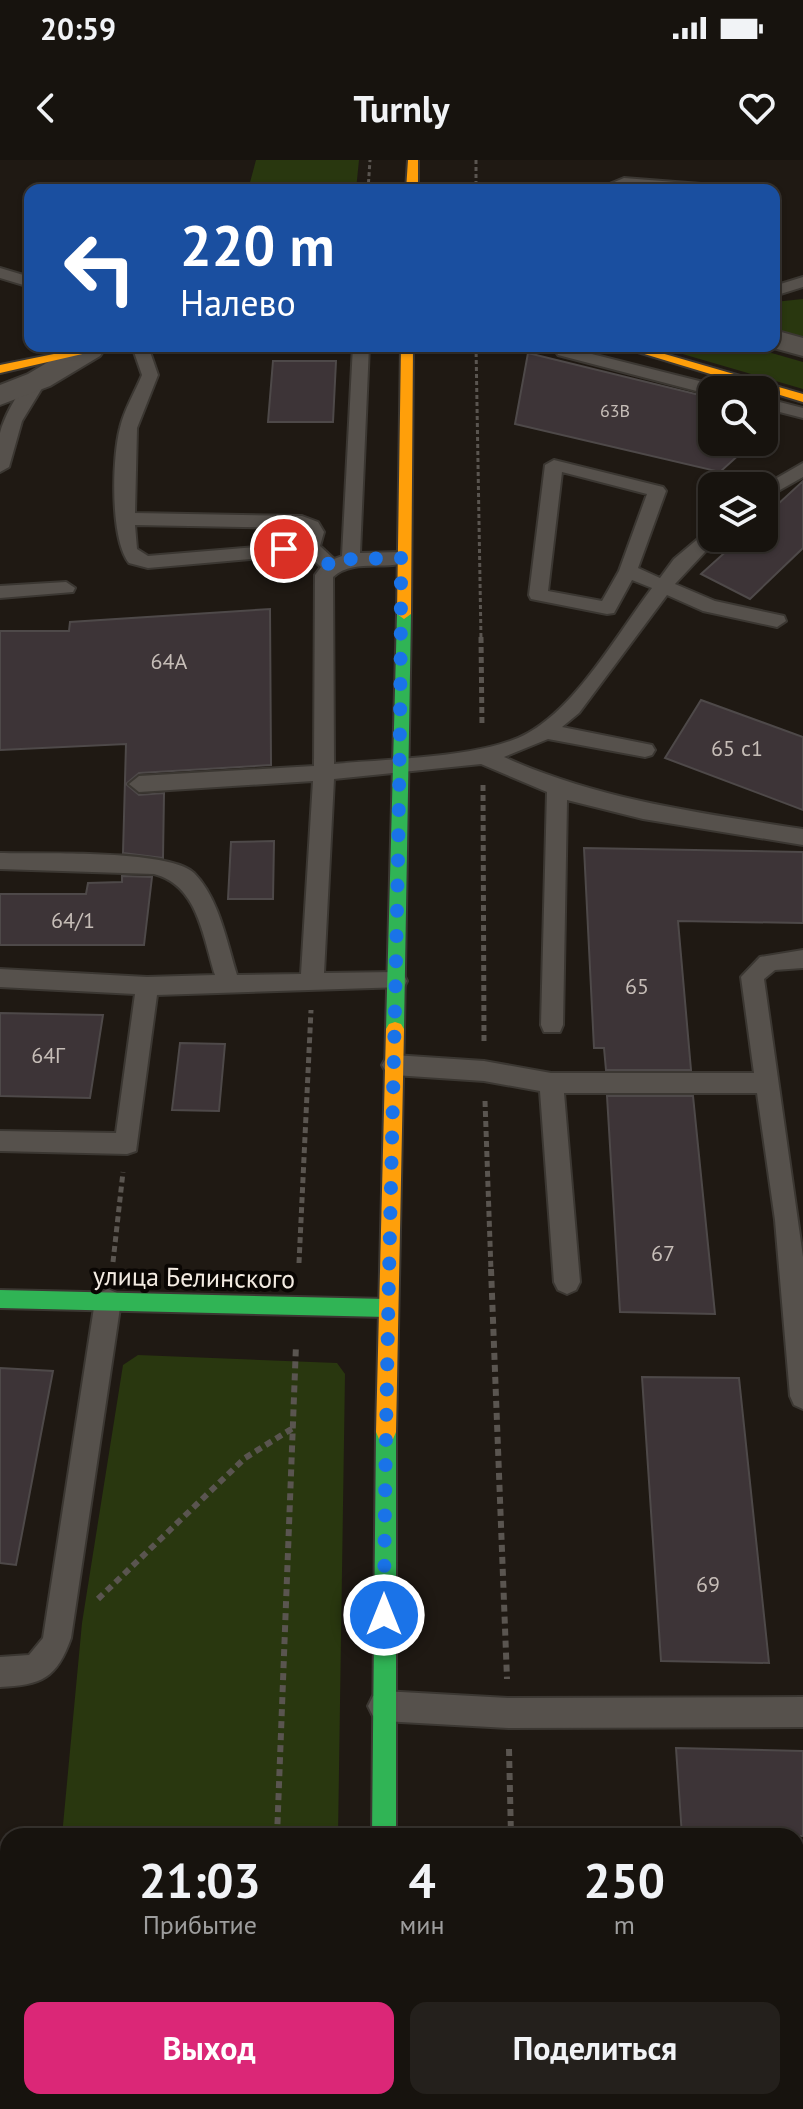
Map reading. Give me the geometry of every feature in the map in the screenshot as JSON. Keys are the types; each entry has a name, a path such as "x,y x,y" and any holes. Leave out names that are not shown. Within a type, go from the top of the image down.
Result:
{"main road":[{"path":"412,184 413,160"},
{"path":"0,369 81,352"},
{"path":"384,1828 387,1308 402,762 401,558 407,352"},
{"path":"645,352 803,398"},
{"name":"улица Белинского","path":"0,1299 387,1308"}],"street":[{"path":"780,341 803,347"},
{"path":"0,396 92,352"}],"lane":[{"path":"612,184 624,177 673,184"},
{"path":"0,273 24,280"},
{"path":"780,289 803,282"},
{"path":"142,352 150,375 128,428 124,489 128,550 135,559 148,562 311,548 341,563"},
{"path":"341,563 360,352"},
{"path":"564,352 698,386"},
{"path":"0,467 7,432 18,407 39,380"},
{"path":"778,407 803,413"},
{"path":"554,465 657,491 628,571 607,608 538,595 554,465"},
{"path":"778,484 803,469"},
{"path":"126,519 302,522 312,526 315,532 311,548"},
{"path":"139,784 324,773 402,762 483,756 535,739 572,708 594,683 663,587 698,548"},
{"path":"312,982 324,773 324,575 341,563 401,558"},
{"path":"628,571 710,606 777,621"},
{"path":"0,592 66,588"},
{"path":"545,731 645,750"},
{"path":"483,756 557,789 663,815 803,837"},
{"path":"552,1025 557,789"},
{"path":"0,861 154,866 175,871 187,878 202,908 229,984"},
{"path":"803,959 771,960 758,967 752,977 765,1083 795,1221 803,1396"},
{"path":"0,978 147,986 396,981"},
{"path":"0,1141 127,1144 147,986"},
{"path":"394,1065 484,1071 551,1083 765,1083"},
{"path":"551,1083 567,1282"},
{"path":"0,1672 40,1667 51,1656 57,1638 108,1301"},
{"path":"383,1706 508,1713 803,1712"}],"path":[{"path":"368,184 370,160"},
{"path":"476,160 476,184"},
{"path":"476,352 483,756 484,1071 511,1828"},
{"path":"277,1828 312,982"},
{"path":"108,1301 127,1144"},
{"path":"57,1638 245,1458 293,1428"}],"green space":[{"path":"256,160 359,160 357,184 250,184"},
{"path":"803,299 803,342 780,335 780,301"},
{"path":"676,352 768,352 803,362 803,389 778,382 778,376 758,376"},
{"path":"138,1355 337,1363 345,1374 338,1828 63,1828 82,1623 123,1365"}],"building":[{"path":"528,353 698,395 698,456 738,456 720,472 515,424"},
{"path":"273,361 336,361 333,422 268,422"},
{"path":"803,481 803,548 750,599 701,574 725,552 778,552 778,504"},
{"path":"270,609 271,765 139,773 126,784 139,795 164,793 163,858 123,853 126,744 0,750 0,631 69,631 70,622"},
{"path":"701,700 803,737 803,810 665,758"},
{"path":"274,841 273,899 228,899 231,842"},
{"path":"584,848 803,852 803,923 678,921 691,1070 606,1070 604,1048 594,1048"},
{"path":"122,876 152,877 144,945 0,945 0,894 86,894 88,883 122,882"},
{"path":"0,1013 103,1015 90,1098 0,1096"},
{"path":"180,1043 225,1044 219,1111 172,1110"},
{"path":"607,1096 693,1096 715,1314 620,1312"},
{"path":"0,1368 53,1371 16,1565 0,1563"},
{"path":"642,1377 739,1378 769,1663 661,1661"},
{"path":"676,1748 803,1751 803,1828 681,1828"}],"traffic: fast":[{"path":"395,1029 404,614"},
{"path":"0,1299 387,1308"},
{"path":"384,1828 386,1432"}],"traffic: slow":[{"path":"412,184 413,160"},
{"path":"0,369 82,352"},
{"path":"404,614 407,352"},
{"path":"645,352 803,398"},
{"path":"386,1432 395,1029"}],"route":[{"path":"284,549 311,548 332,567 351,559 401,558 402,762 387,1308 384,1615"}]}
